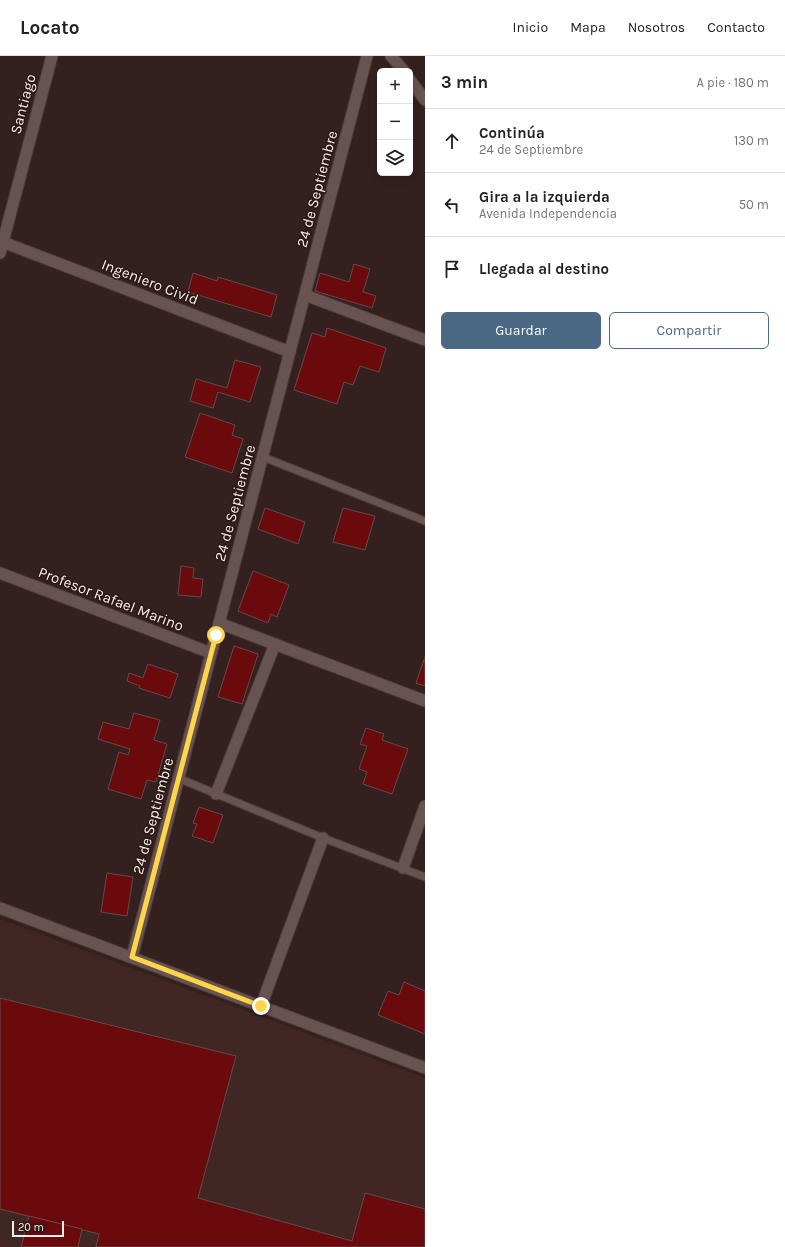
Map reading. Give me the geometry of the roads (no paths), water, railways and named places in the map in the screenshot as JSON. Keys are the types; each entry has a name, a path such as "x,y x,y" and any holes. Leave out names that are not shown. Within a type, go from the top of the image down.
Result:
{"street":[{"name":"Santiago","path":"1,245 52,56"},
{"name":"24 de Septiembre","path":"132,957 367,56"},
{"path":"391,56 402,68"},
{"path":"413,84 425,100"},
{"name":"Ingeniero Civid","path":"1,245 290,352"},
{"path":"305,295 425,340"},
{"name":"Profesor Rafael Marino","path":"0,573 211,653"},
{"path":"219,623 425,701"},
{"path":"216,794 275,644"},
{"path":"403,868 425,806"},
{"path":"261,1006 323,838"},
{"path":"0,908 425,1068"}],"lane":[{"path":"263,456 425,521"},
{"path":"178,778 323,838 425,877"}]}
